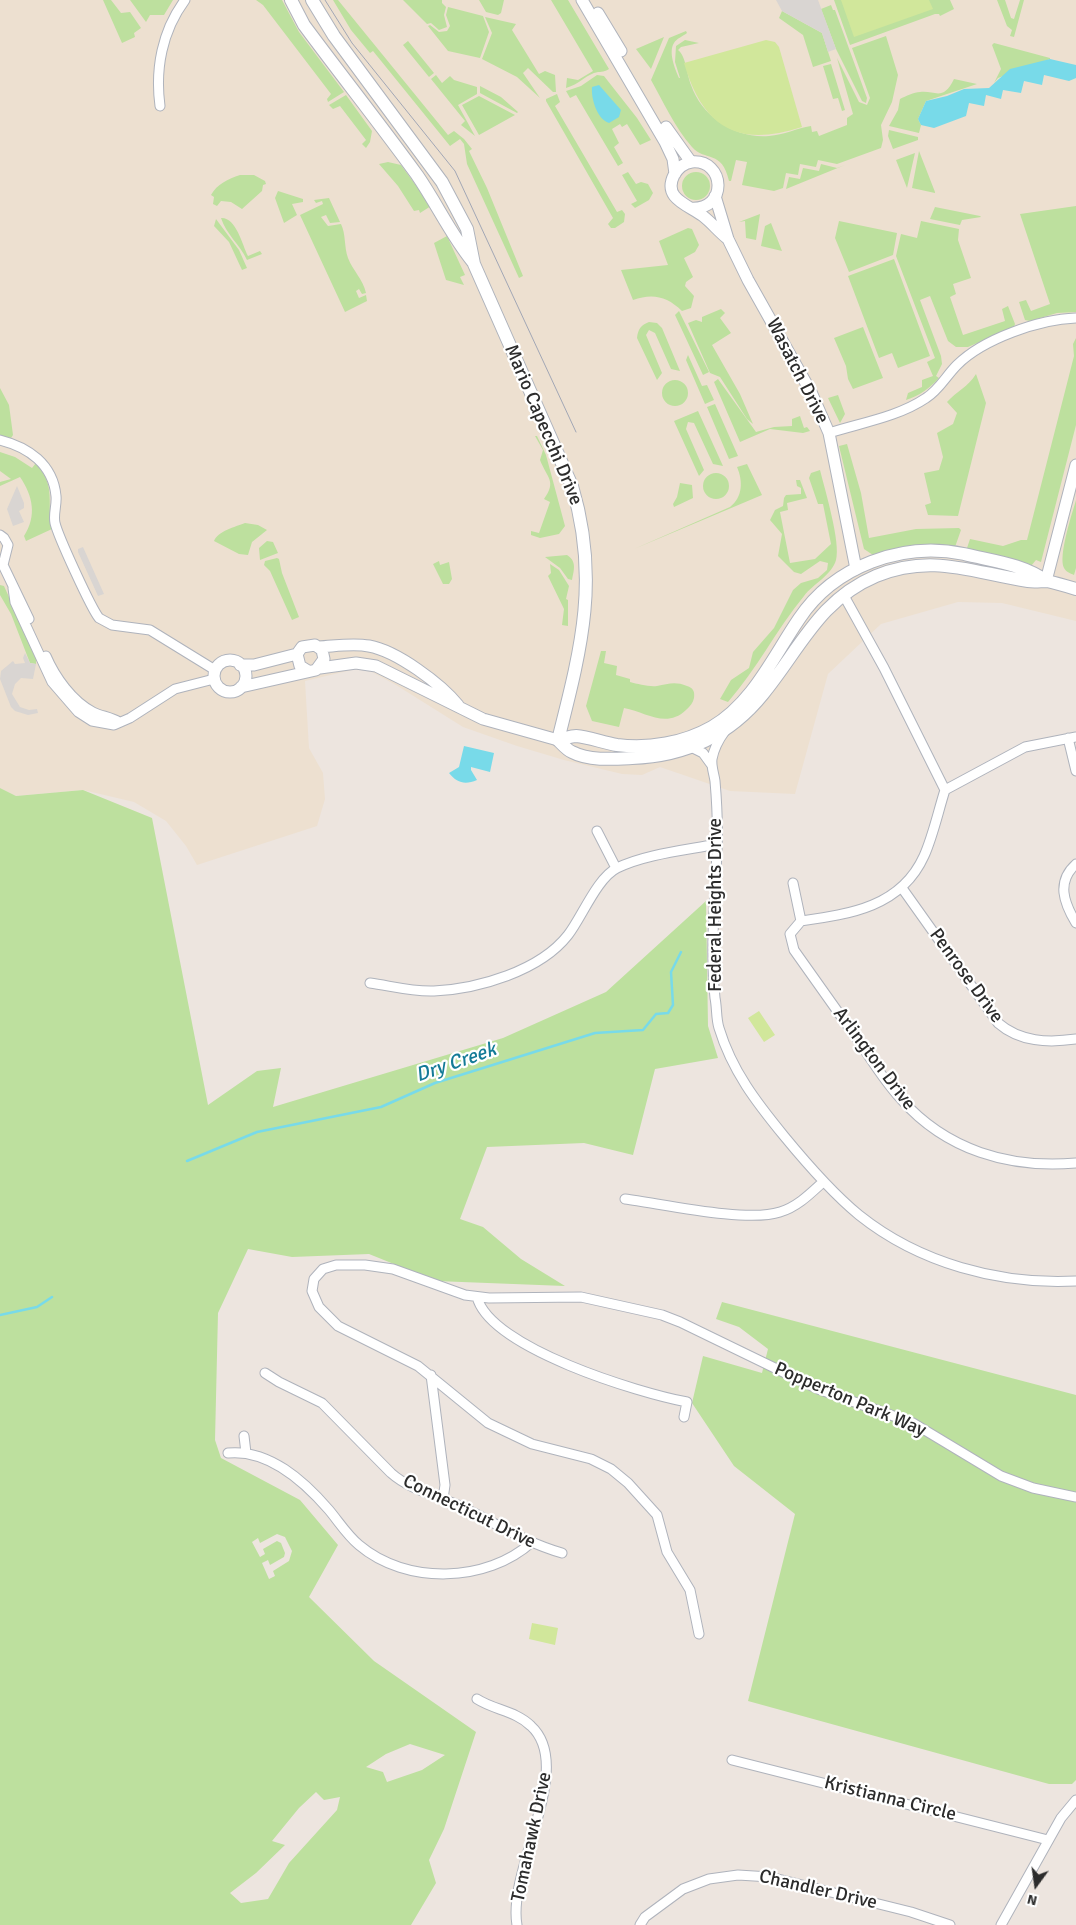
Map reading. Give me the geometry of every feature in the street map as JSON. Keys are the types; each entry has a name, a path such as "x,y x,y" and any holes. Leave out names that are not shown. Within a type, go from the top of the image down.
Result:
{"main road":[{"name":"Mario Capecchi Drive","path":"291,0 304,24 417,175 438,207 454,239 474,264"},
{"name":"Mario Capecchi Drive","path":"312,0 334,36 442,182 467,229 474,264 558,452 580,513 587,569 586,616 558,740"},
{"path":"558,740 576,736 617,745 647,746 682,739 714,726 731,713 750,693 812,602 835,582 856,568 900,553 935,550 960,553 1032,571 1046,581"},
{"path":"856,568 869,570 900,562 963,567 1029,582 1046,581 1076,589"},
{"path":"558,740 572,752 608,759 653,756 691,747 725,731 740,719 764,693 826,608 843,594 861,583 886,572 922,565"},
{"path":"815,621 827,598 848,581 856,568"}],"street":[{"path":"160,106 158,84 163,44 170,24 185,0"},
{"name":"Wasatch Drive","path":"582,0 665,142 673,159 675,174 671,184 672,192 682,205 703,216 714,229 728,239"},
{"name":"Wasatch Drive","path":"590,0 672,139 691,162 706,165 712,170 718,184 715,196 728,239 748,280 811,392 829,433 856,568"},
{"path":"675,174 683,165 691,162"},
{"path":"690,208 703,207 715,196"},
{"path":"829,433 900,411 920,402 938,388 956,366 980,347 1052,320 1076,318"},
{"path":"0,440 26,449 47,470 56,494 56,525 99,618 112,625 150,630 215,675 217,686 227,692 235,691 301,662"},
{"path":"1046,581 1076,465"},
{"path":"0,536 4,538 8,546 2,564 13,588 17,606 49,678 78,712 92,721 108,726 130,718 175,690 215,675 225,661 236,662 240,665 245,674 241,687"},
{"path":"793,883 801,921 856,912 881,902 902,888 911,878 924,857 945,790 884,668 843,594"},
{"path":"301,662 306,645 321,649 360,645 382,649 450,695 459,707"},
{"path":"321,649 321,666"},
{"path":"240,665 301,662 321,666 369,664 495,724 558,740"},
{"name":"Federal Heights Drive","path":"725,731 716,745 711,764 715,780 717,844 712,967 719,1027 738,1075 758,1105 823,1182 858,1214 886,1234 921,1253 947,1263 988,1274 1022,1279 1076,1281"},
{"path":"945,790 1025,747 1072,737 1076,771"},
{"path":"691,747 703,753 711,764"},
{"path":"597,831 616,868"},
{"path":"370,983 433,991 454,989 521,970 547,957 568,935 594,892 616,868 640,860 717,844"},
{"path":"1076,864 1065,877 1063,891 1067,907 1076,923"},
{"name":"Penrose Drive","path":"902,888 998,1023 1012,1034 1026,1039 1058,1040 1076,1038"},
{"name":"Arlington Drive","path":"801,921 790,934 794,950 870,1058 900,1098 921,1120 963,1146 997,1158 1031,1163 1076,1162"},
{"path":"625,1199 762,1216 790,1209 823,1182"},
{"name":"Popperton Park Way","path":"699,1634 690,1590 684,1577 667,1552 657,1515 628,1483 611,1469 592,1460 532,1444 497,1428 472,1411 431,1375 412,1362 338,1326 315,1302 312,1291 314,1280 318,1273 329,1266 376,1266 401,1272 453,1292 477,1297 580,1297 619,1304 680,1322 818,1389 906,1420 1001,1476 1033,1488 1076,1497"},
{"path":"477,1297 483,1311 495,1322 536,1349 577,1369 622,1386 687,1402 684,1417"},
{"name":"Connecticut Drive","path":"264,1373 322,1403 399,1480 532,1542 562,1553"},
{"path":"431,1375 445,1485 443,1499"},
{"path":"244,1436 246,1452"},
{"path":"228,1453 246,1452 268,1459 291,1474 317,1497 360,1546 380,1558 404,1567 434,1573 476,1571 523,1551 532,1542"},
{"name":"Tomahawk Drive","path":"477,1699 524,1720 540,1736 548,1756 546,1777 517,1897 517,1925"},
{"name":"Kristianna Circle","path":"732,1760 1048,1840"},
{"path":"1001,1925 1061,1818 1076,1800"},
{"name":"Chandler Drive","path":"640,1925 645,1917 683,1889 709,1879 738,1875 770,1877 911,1912 950,1925"}],"shaded area":[{"path":"0,0 1076,0 1076,621 1002,603 958,602 881,624 828,674 795,794 730,791 660,767 642,775 622,774 564,760 463,727 396,685 372,672 356,669 305,681 309,748 323,773 325,799 317,826 197,865 186,846 166,821 134,802 83,790 16,796 0,788"},
{"path":"776,0 818,0 836,49 828,52 822,33 782,11"},
{"path":"17,486 24,503 24,508 19,511 24,522 13,526 7,509"},
{"path":"83,547 104,594 98,596 78,552 78,549"},
{"path":"25,653 30,663 36,664 33,679 21,678 15,684 12,694 20,707 29,710 37,709 38,713 28,715 15,711 11,707 0,679 1,671 13,661 15,664 25,663 23,658"}],"green space":[{"path":"103,0 111,0 121,13 130,12 141,28 134,33 135,37 122,43"},
{"path":"130,0 173,0 164,15 150,15 146,22"},
{"path":"256,0 282,0 299,32 344,92 328,102 327,99 331,94 263,5"},
{"path":"333,0 338,0 448,135 454,131 472,149 469,151 487,188 523,276 519,278 467,164 464,144 460,139 450,146 373,51 370,53 351,30"},
{"path":"403,0 442,0 446,7 444,15 447,27 439,30 431,23 427,24"},
{"path":"479,0 504,0 501,13 498,15 486,12"},
{"path":"551,0 568,0 609,69 596,72 575,85 566,88 567,78 578,80 593,71"},
{"path":"834,0 950,0 954,9 940,16 935,14 850,45"},
{"path":"841,0 929,0 933,9 854,37"},
{"path":"997,0 1005,0 1011,18 1014,19 1020,0 1024,0 1014,37 1010,36 1012,30 1007,26"},
{"path":"831,5 833,10 835,10 867,98 866,103 862,101 836,49 821,9"},
{"path":"448,7 483,16 489,32 480,58 448,51 428,26 430,25 439,32 447,31 450,26 446,15"},
{"path":"782,11 822,33 831,61 813,67 803,35 779,18"},
{"path":"485,17 516,24 512,30 539,74 545,71 555,75 556,92 553,92 528,68 523,73 540,98 517,77 482,59 492,33"},
{"path":"686,31 687,33 678,39 672,47 673,61 679,78 675,62 676,46 685,40 699,43 681,47 678,50 683,57 696,97 703,107 722,124 744,134 757,136 775,135 811,126 812,132 817,131 819,136 847,125 847,118 853,114 837,58 859,102 867,105 870,98 852,48 886,36 898,75 892,102 881,125 883,140 881,148 837,164 818,160 816,167 800,164 798,175 786,173 783,188 774,191 742,185 747,162 736,160 731,181 729,181 726,171 718,160 697,151 686,140 651,80 669,38"},
{"path":"664,37 651,69 636,49"},
{"path":"766,40 775,42 779,47 802,127 779,133 759,135 742,133 726,127 713,117 701,103 684,63"},
{"path":"408,41 434,73 429,77 403,45"},
{"path":"994,43 1050,59 998,78 994,83 1001,69 992,45"},
{"path":"831,64 845,110 842,111 838,98 833,99 823,66"},
{"path":"436,75 442,83 450,76 454,80 477,87 477,94 458,105 475,136 461,125 465,121 431,79"},
{"path":"597,75 604,76 637,118 651,140 640,145 627,124 622,127 620,124 612,129 619,143 614,147 623,163 618,166 576,95 570,98 566,91 581,86"},
{"path":"954,79 977,84 926,101 918,119 921,125 919,133 889,126 898,110 900,99 918,92 942,93 950,86"},
{"path":"480,86 501,97 518,112 480,93"},
{"path":"557,94 560,102 555,106 617,212 622,210 625,214 624,222 615,228 611,228 608,224 613,218 546,101 546,99"},
{"path":"346,95 372,131 370,142 366,148 362,144 366,140 340,106 333,109 329,105"},
{"path":"479,96 515,115 479,135 462,105"},
{"path":"889,130 918,137 918,140 893,149 888,136"},
{"path":"919,151 935,192 935,193 912,188"},
{"path":"915,153 907,188 896,160"},
{"path":"388,162 401,165 431,206 420,213 419,210 414,211 398,186 379,164"},
{"path":"821,164 837,168 845,165 786,189 789,177 800,179 803,168 819,171"},
{"path":"628,172 636,184 641,182 648,184 653,193 649,200 635,208 631,204 637,201 622,175"},
{"path":"696,172 706,176 710,186 706,196 696,200 686,196 682,186 686,176"},
{"path":"240,175 254,175 265,181 266,184 263,185 262,191 242,209 231,202 221,201 217,206 213,204 214,197 211,195 216,188 227,180"},
{"path":"278,191 303,199 303,202 292,204 297,215 284,223 275,198"},
{"path":"329,198 340,222 330,223 326,215 321,217 328,226 341,224 348,258 363,283 366,293 362,294 359,289 356,291 359,298 366,295 367,301 345,312 300,215 323,204 322,201 316,203 314,200"},
{"path":"1076,206 1076,312 1057,313 1030,321 1025,320 1019,302 1026,300 1031,311 1050,304 1020,214"},
{"path":"935,207 981,217 962,220 960,225 930,219"},
{"path":"760,214 756,240 746,238 745,221 739,222"},
{"path":"221,218 226,219 235,226 248,256 260,251 262,254 247,260 226,229"},
{"path":"216,219 239,250 247,268 242,270 229,242 214,226"},
{"path":"839,221 897,233 893,255 849,272 835,238"},
{"path":"921,221 959,229 958,240 971,278 953,284 956,294 950,297 963,335 1005,321 1002,309 1008,306 1015,324 1014,327 968,347 956,347 948,341 930,296 920,300 941,356 942,364 936,376 939,378 936,382 920,394 906,400 908,393 922,387 922,380 933,376 927,362 935,358 896,256 901,234 917,238"},
{"path":"771,223 782,251 761,246 765,226"},
{"path":"688,228 692,229 699,245 695,252 684,258 693,277 686,282 685,286 694,296 691,308 682,311 671,302 653,296 633,300 621,270 668,265 659,241"},
{"path":"447,236 465,275 460,277 464,285 446,280 434,243"},
{"path":"894,259 930,356 898,368 892,353 879,358 848,276"},
{"path":"721,309 725,313 720,318 731,333 712,345 740,394 753,424 747,419 720,377 710,373 688,323 696,320 702,322 702,317"},
{"path":"679,311 709,372 703,375 675,315"},
{"path":"649,322 657,323 662,328 680,371 671,369 655,333 649,330 646,335 662,373 657,380 637,338 640,328"},
{"path":"863,327 883,378 853,389 834,338"},
{"path":"1076,338 1076,425 1041,562 1036,560 1031,566 967,548 970,539 1003,546 1027,540 1074,356 1073,344"},
{"path":"688,355 702,386 707,385 714,400 705,404 686,360"},
{"path":"976,374 986,403 958,516 928,515 925,505 931,503 924,473 939,470 943,457 937,433 953,424 957,413 947,402"},
{"path":"718,379 756,432 774,427 792,426 792,419 800,416 804,428 807,427 810,431 803,433 770,429 740,442 714,382"},
{"path":"675,380 684,384 688,393 684,402 675,406 666,402 662,393 666,384"},
{"path":"0,388 9,405 13,435 11,438 0,436"},
{"path":"838,395 845,414 840,423 828,398"},
{"path":"715,404 738,456 729,459 707,407"},
{"path":"698,411 723,466 713,464 694,423 688,422 686,429 704,470 699,476 674,421"},
{"path":"535,436 537,436 546,455 565,526 559,534 540,538 531,535 531,531 539,533 550,502 544,499 550,488 550,480 540,460 543,450"},
{"path":"847,444 861,493 869,538 916,529 959,528 961,530 955,547 881,555 873,555 864,549 839,446"},
{"path":"0,452 15,457 32,468 36,463 47,480 49,488 52,529 26,541 24,536 32,514 28,491 20,477 0,486 0,482 11,479 0,471"},
{"path":"747,464 762,495 634,549 730,507 740,494 741,483 737,467"},
{"path":"820,470 832,516 836,542 837,552 834,565 794,609 728,702 720,699 731,680 749,668 753,652 774,628 793,590 801,583 818,578 827,570 828,563 820,561 801,574 794,572 778,556 782,534 770,520 775,510 783,506 786,495 801,494 801,488 797,486 796,480 800,480 807,498 787,503 788,510 780,512 790,563 815,559 831,544 823,504 818,504 809,478 811,473"},
{"path":"716,473 725,477 729,486 725,495 716,499 707,495 703,486 707,477"},
{"path":"680,483 692,485 693,498 674,507 673,504 677,497"},
{"path":"1076,500 1076,568 1074,575 1064,568 1063,554 1066,535"},
{"path":"245,523 258,525 267,530 252,542 248,555 239,554 214,541 223,532"},
{"path":"267,541 273,542 278,553 260,560 259,548"},
{"path":"567,555 574,563 572,580 568,579 560,568 545,557"},
{"path":"279,559 282,573 299,617 292,620 270,571 264,565 265,561"},
{"path":"439,561 440,565 449,562 452,579 449,584 443,584 433,564"},
{"path":"550,564 559,570 569,586 566,599 568,600 568,626 562,625 564,609 548,576 551,573"},
{"path":"0,585 4,586 36,657 36,664 30,663 11,614 0,595"},
{"path":"601,651 606,651 604,663 617,666 616,675 630,679 630,682 647,686 683,684 694,692 692,703 678,716 671,718 656,718 624,708 619,727 592,721 586,706"},
{"path":"0,788 16,796 83,790 152,818 208,1105 257,1071 281,1068 273,1107 503,1038 606,992 706,901 708,1026 718,1058 655,1069 633,1155 584,1143 487,1147 460,1219 483,1227 521,1259 565,1286 436,1281 369,1254 292,1257 248,1249 218,1313 215,1440 221,1458 300,1500 338,1545 309,1597 374,1661 476,1732 444,1829 429,1860 436,1883 411,1925 0,1925","holes":["277,1534 285,1537 292,1551 289,1561 273,1571 275,1576 269,1579 262,1563 268,1560 270,1565 284,1557 285,1553 281,1543 277,1541 263,1549 265,1554 260,1557 252,1542 258,1538 260,1543","410,1744 445,1755 422,1770 387,1782 383,1772 366,1767 386,1754","316,1792 324,1800 340,1797 337,1810 289,1863 268,1899 241,1903 230,1893 256,1873 285,1845 272,1841 299,1808"]},
{"path":"759,1011 775,1035 764,1042 748,1018"},
{"path":"722,1302 1076,1395 1076,1780 1072,1784 1049,1784 748,1701 795,1514 734,1466 692,1403 703,1356 762,1373 768,1349 739,1327 716,1319"},
{"path":"532,1623 558,1628 555,1645 529,1639"}],"water":[{"path":"1050,59 1076,65 1076,78 1069,81 1044,75 1042,85 1024,81 1021,93 1003,90 1001,99 986,95 984,106 969,103 966,116 934,128 921,125 918,119 926,101 947,96 964,89 989,88 1010,69"},
{"path":"599,85 621,110 619,117 609,123 598,113 594,103 592,87"},
{"path":"464,746 494,753 490,772 471,767 477,780 469,782 458,781 449,773 459,767"}],"waterway":[{"name":"Dry Creek","path":"187,1161 257,1132 381,1107 435,1083 595,1033 643,1030 656,1014 668,1013 673,1005 671,972 681,952"},
{"name":"Dry Creek","path":"0,1315 37,1307 52,1297"}],"tram line":[{"path":"325,0 352,43 455,171 576,432"}]}
